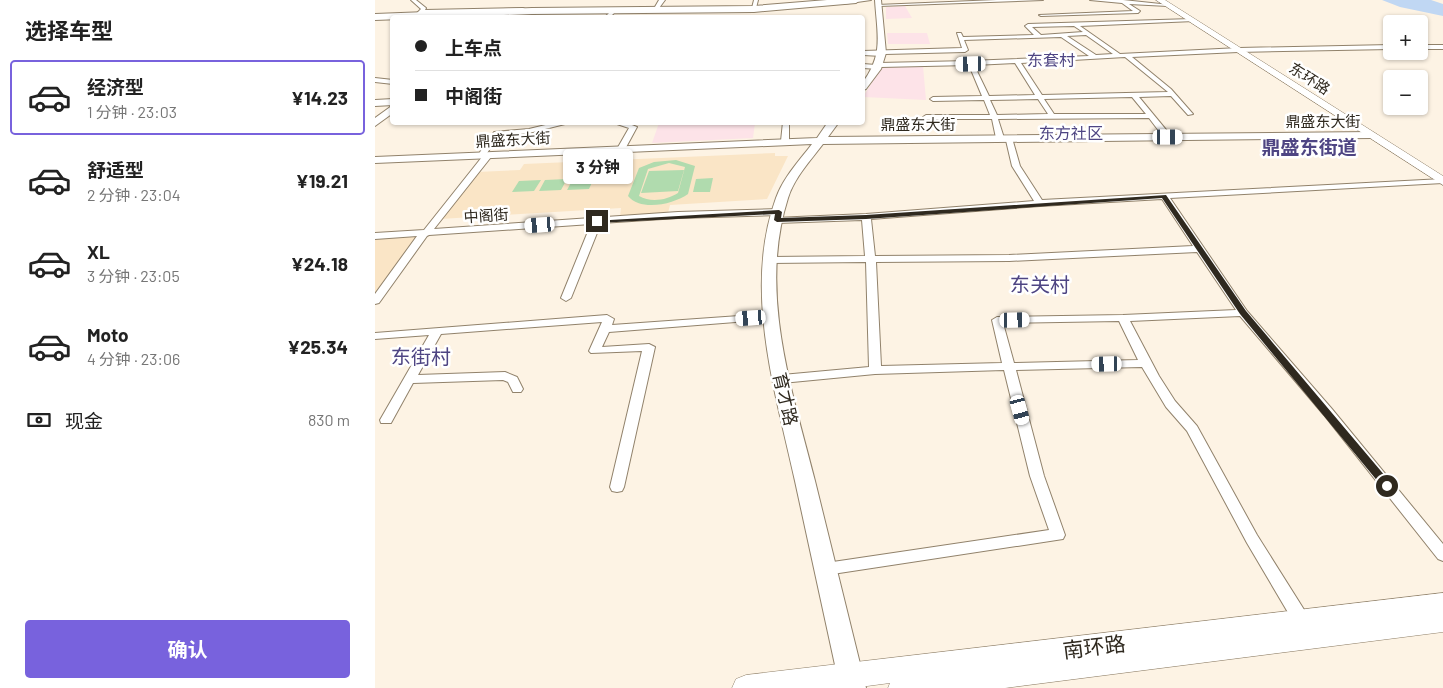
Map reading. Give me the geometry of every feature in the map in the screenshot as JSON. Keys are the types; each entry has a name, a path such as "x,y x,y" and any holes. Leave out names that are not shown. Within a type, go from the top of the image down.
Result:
{"highway":[{"path":"655,9 846,0"},
{"path":"375,16 462,12 754,9 856,0"},
{"path":"397,15 462,12"},
{"path":"375,16 390,15"}],"main road":[{"path":"655,9 662,0"},
{"path":"865,84 878,66 882,53 879,2"},
{"name":"东环路","path":"1165,2 1443,181"},
{"name":"东环路","path":"1165,2 1443,175"},
{"path":"375,103 390,102"},
{"path":"375,123 390,110"},
{"name":"育才路","path":"832,125 795,174 782,197 771,260 768,300 769,316 782,379 851,682"},
{"name":"鼎盛东大街","path":"375,160 820,140 1372,135"},
{"name":"南环路","path":"746,688 851,682 1301,621 1443,604"},
{"name":"南环路","path":"902,688 1443,621"}],"street":[{"path":"413,0 424,9 418,13"},
{"path":"755,5 834,0"},
{"path":"432,15 462,12 754,11 869,0"},
{"path":"1026,0 1031,5"},
{"path":"879,2 1041,0"},
{"path":"1092,0 1165,2"},
{"path":"1041,16 1138,12 1122,2"},
{"path":"1036,10 1051,25"},
{"path":"610,15 613,12"},
{"path":"375,16 390,18"},
{"path":"1035,34 1028,26 1192,20"},
{"path":"1075,24 1122,54 1171,94 1190,114"},
{"path":"865,53 965,50 959,33 1063,36 1087,33"},
{"path":"1063,36 1095,57"},
{"path":"865,66 1018,63 1122,54 1383,47"},
{"path":"1428,47 1443,47"},
{"path":"1018,63 1052,116"},
{"path":"971,64 1017,166 1040,203"},
{"path":"375,80 390,82"},
{"path":"1133,94 1168,137"},
{"path":"933,99 1171,94"},
{"path":"927,117 1151,116"},
{"path":"375,301 485,155 497,134 529,131 556,125"},
{"path":"621,149 633,127 625,125"},
{"path":"785,142 786,125"},
{"name":"中阁街","path":"375,236 597,221 778,216 866,217 1040,203 1443,181"},
{"path":"1164,196 1243,313 1328,412 1443,555"},
{"path":"866,217 871,260 875,370"},
{"path":"566,298 597,221"},
{"path":"771,260 1009,258 1199,249"},
{"path":"826,569 1058,535 1037,476 997,320 1123,318 1243,313"},
{"path":"605,329 769,316"},
{"path":"1123,318 1146,363 1180,418 1192,429 1252,539 1301,621"},
{"path":"375,336 609,319 595,351 649,347 617,487"},
{"path":"386,420 437,331"},
{"path":"782,379 875,370 1146,363"},
{"path":"409,379 505,376 510,377 517,389"}],"shaded area":[{"path":"905,6 912,18 886,19 886,7"},
{"path":"887,33 927,33 930,44 888,44"},
{"path":"882,66 923,66 926,100 865,97 865,94"},
{"path":"658,125 755,125 753,138 652,143"},
{"path":"775,153 775,156 788,156 767,199 670,205 668,213 620,216 621,208 440,219 477,172 520,170 524,164"},
{"path":"418,236 375,293 375,239"}],"green space":[{"path":"676,160 695,166 688,194 675,201 658,205 641,204 628,196 639,168 654,162","holes":["669,163 685,167 678,193 659,200 639,196 648,169"]},
{"path":"684,170 678,191 641,193 649,171"},
{"path":"594,178 589,189 567,190 573,179"},
{"path":"713,178 710,192 693,192 696,179"},
{"path":"567,179 561,190 539,191 545,180"},
{"path":"541,180 534,191 512,192 519,181"}],"water":[{"path":"1382,0 1431,0 1443,4 1443,16 1400,7"}],"district":[{"name":"东套村","path":"1051,59"},
{"name":"东方社区","path":"1071,132"},
{"name":"鼎盛东街道","path":"1309,146"},
{"name":"东关村","path":"1040,284"},
{"name":"东街村","path":"421,356"}],"route":[{"path":"597,221 779,212 777,220 866,217 1040,203 1164,196 1243,313 1328,412 1387,486"}]}
